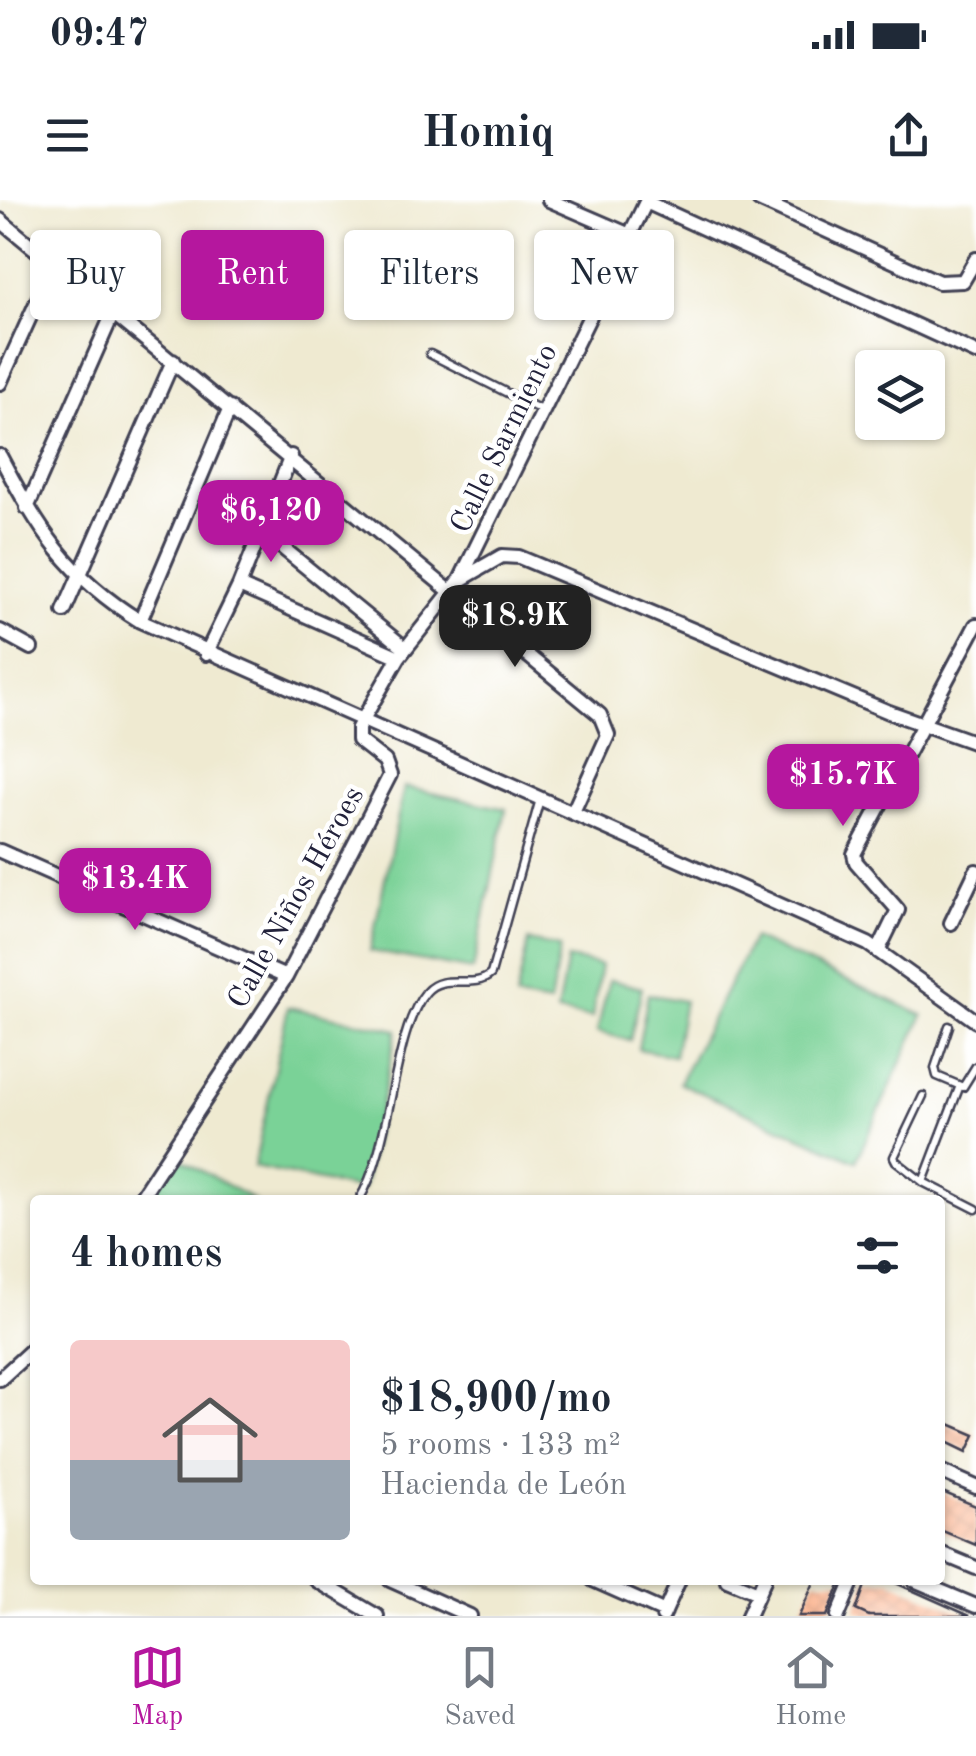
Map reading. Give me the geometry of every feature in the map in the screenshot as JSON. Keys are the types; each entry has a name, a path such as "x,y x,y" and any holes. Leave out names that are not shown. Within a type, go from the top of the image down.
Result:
{"street":[{"path":"549,200 616,230"},
{"path":"647,201 976,354"},
{"name":"Calle Sarmiento","path":"633,230 647,201"},
{"path":"765,201 939,282 963,281 976,259"},
{"path":"0,220 30,244"},
{"path":"0,382 30,316"},
{"path":"27,508 110,320"},
{"path":"124,320 230,408 456,584 607,723 608,736 573,812"},
{"name":"Calle Sarmiento","path":"456,584 589,320"},
{"path":"64,611 173,362"},
{"path":"140,621 230,408"},
{"path":"0,456 27,508 79,578 140,621 206,654 879,949 976,1021"},
{"path":"206,654 239,586 291,456"},
{"path":"262,531 402,652"},
{"path":"362,722 402,652 456,584 502,556 519,556 976,743"},
{"path":"239,586 402,652"},
{"path":"879,949 898,910 856,862 854,854 976,625"},
{"path":"0,631 31,648"},
{"name":"Calle Niños Héroes","path":"141,1195 286,977 390,775 385,761 358,740 362,722"},
{"path":"0,850 286,977"},
{"path":"951,923 976,871"},
{"path":"0,1379 30,1352"},
{"path":"945,1473 976,1487"},
{"path":"945,1555 976,1568"},
{"path":"327,1585 377,1616"},
{"path":"401,1585 470,1616"},
{"path":"603,1585 664,1614 677,1585"},
{"path":"838,1616 852,1585"},
{"path":"926,1585 976,1606"},
{"path":"748,1616 760,1587"}],"lane":[{"path":"430,354 544,412"},
{"path":"362,1195 374,1174 412,1016 426,992 439,982 480,982 491,974 540,798"},
{"path":"948,1026 935,1072 959,1088"},
{"path":"923,1182 959,1088 967,1084 976,1066"},
{"path":"923,1096 894,1156 923,1182 976,1209"}],"green space":[{"path":"404,787 506,809 473,970 370,951"},
{"path":"753,938 923,1015 856,1161 679,1083"},
{"path":"528,941 560,947 550,1004 516,998"},
{"path":"567,959 601,965 592,1018 557,1012"},
{"path":"609,980 642,988 630,1040 597,1032"},
{"path":"648,994 684,1001 674,1056 638,1049"},
{"path":"288,1007 397,1030 363,1190 254,1167"},
{"path":"174,1155 244,1195 149,1195"}],"building":[{"path":"945,1422 975,1435 967,1452 945,1441"},
{"path":"945,1493 976,1506 976,1545 945,1532"},
{"path":"813,1585 840,1585 827,1616 799,1616"},
{"path":"865,1585 900,1585 970,1616 869,1616 856,1610"}]}
